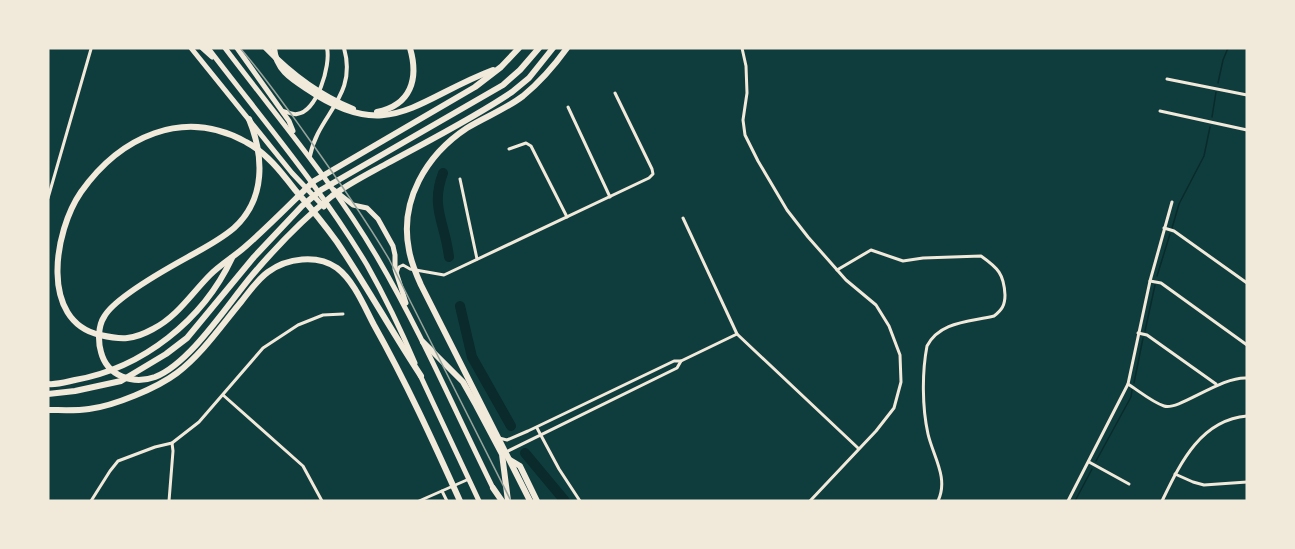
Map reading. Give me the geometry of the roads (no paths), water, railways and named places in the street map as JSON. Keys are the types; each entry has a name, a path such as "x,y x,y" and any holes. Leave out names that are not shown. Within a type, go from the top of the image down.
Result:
{"highway":[{"path":"191,48 292,173 338,220"},
{"path":"201,48 219,62"},
{"path":"208,48 338,220 366,265 395,318 479,501"},
{"path":"225,48 310,156 376,255 423,342 501,501"},
{"path":"237,48 289,121 296,138"},
{"path":"266,48 283,66 329,99 358,111 372,113 388,110 404,99 411,88 414,74 410,48"},
{"path":"274,48 276,60 289,77 321,99 341,109 371,116 413,109 473,77 501,67"},
{"path":"421,376 330,232 282,174 265,156 247,142 206,128 168,128 151,133 118,154 96,174 80,194 69,217 61,243 57,270 58,294 69,316 87,332 118,340 137,337 168,321 212,272 233,258 314,181 372,145 475,87 501,67 519,48"},
{"path":"48,394 121,381 166,354 187,338 254,257 302,206 321,190 503,85 539,48"},
{"path":"249,119 260,153 258,189 253,203 245,217 219,239 117,302 104,316 99,345 104,361 118,374 133,380 156,376 171,367 213,326 277,247 333,196 512,92 529,78 553,48"},
{"path":"530,501 421,285 408,248 408,210 424,169 437,154 467,129 521,97 538,82 567,48"},
{"path":"328,185 353,205 367,208 393,246 397,274 411,319"},
{"path":"48,384 96,377 143,355 158,345 177,331 200,308 223,278 233,258"},
{"path":"48,410 90,410 149,390 177,373 200,351 257,282 268,272 292,261 308,259 325,262 337,268 348,279 361,300 407,386 459,501"},
{"path":"423,342 463,382 502,454 508,501"},
{"path":"502,454 520,466 537,501"}],"street":[{"path":"280,108 295,115 304,112 313,101 324,82 328,67 327,48"},
{"path":"310,156 317,137 335,108 346,84 347,62 344,48"},
{"path":"742,48 746,66 747,93 743,120 745,135 786,210 846,280 876,305 889,326 900,355 901,382 894,408 876,431 810,501"},
{"path":"48,198 91,49"},
{"path":"1167,79 1247,95"},
{"path":"397,274 401,265 444,276 644,182 653,174 652,169 615,93"},
{"path":"568,107 610,198"},
{"path":"1160,111 1247,130"},
{"path":"509,149 526,143 531,146 567,217"},
{"path":"460,179 477,259"},
{"path":"1068,501 1128,384 1150,281 1172,202"},
{"path":"683,218 737,334 858,448"},
{"path":"1164,228 1174,231 1247,283"},
{"path":"393,246 399,260 410,269"},
{"path":"837,270 871,250 903,261 981,256 999,271 1004,279 1005,303 999,312 994,316 943,328 931,338 927,346 925,400 928,434 942,481 938,501"},
{"path":"1150,281 1161,283 1247,345"},
{"path":"91,501 118,461 172,443 199,422 263,348 298,325 323,315 343,314"},
{"path":"1138,333 1147,335 1216,384"},
{"path":"492,437 507,440 674,361 681,361 737,334"},
{"path":"502,454 677,368 681,361"},
{"path":"1128,384 1161,405 1171,407 1216,384 1239,377 1247,378"},
{"path":"223,394 303,466 322,501"},
{"path":"1162,501 1175,474 1196,441 1231,418 1247,416"},
{"path":"537,427 559,470 580,501"},
{"path":"169,501 172,443"},
{"path":"1089,462 1129,484"},
{"path":"1175,474 1193,483 1247,482"},
{"path":"419,501 469,479"},
{"path":"442,491 447,501"}],"waterway":[{"path":"1218,83 1228,48"},
{"path":"1212,117 1216,92"},
{"path":"1172,228 1179,204 1204,156 1210,127"},
{"path":"443,173 439,185 438,206 449,257"},
{"path":"1157,276 1170,234"},
{"path":"1145,331 1155,285"},
{"path":"460,306 472,357 511,426"},
{"path":"1134,383 1143,338"},
{"path":"1096,461 1131,397 1132,390"},
{"path":"525,453 565,501"},
{"path":"1075,501 1092,469"}],"railway":[{"path":"240,48 273,89 326,163 389,259 511,501"}]}
